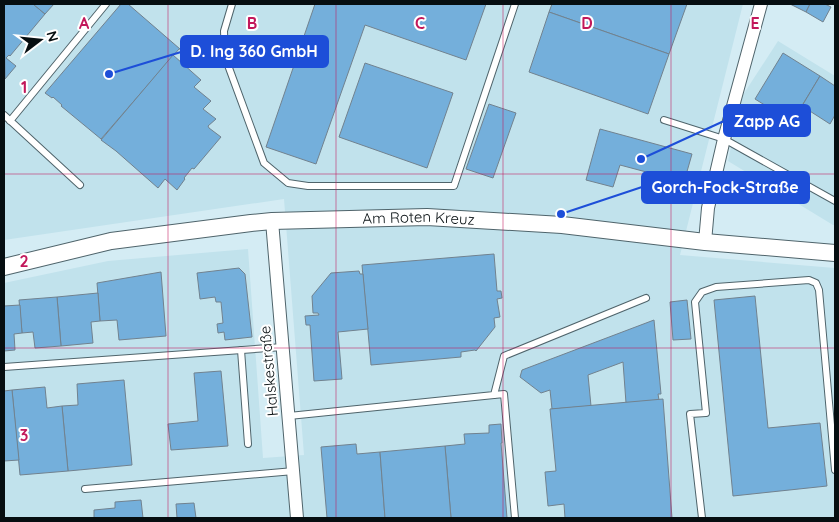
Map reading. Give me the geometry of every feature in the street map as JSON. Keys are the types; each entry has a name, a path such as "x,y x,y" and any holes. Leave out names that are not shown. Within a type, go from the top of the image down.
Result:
{"street":[{"path":"705,242 708,208 724,139 762,4"},
{"name":"Am Roten Kreuz","path":"4,267 111,241 272,221 427,217 562,226 705,242 835,253"},
{"name":"Halskestraße","path":"272,221 297,518"}],"lane":[{"path":"10,121 106,4"},
{"path":"232,4 224,31 224,57 264,163 288,183 308,186 454,186 515,4"},
{"path":"4,115 80,185"},
{"path":"664,120 724,139 835,201"},
{"path":"702,518 690,414 706,413 695,302 702,292 716,287 809,280 816,283 819,290 835,470"},
{"path":"494,395 504,356 646,298"},
{"path":"4,367 283,347"},
{"path":"241,350 248,444"},
{"path":"289,416 504,394 515,518"},
{"path":"85,489 294,471"}],"shaded area":[{"path":"4,4 743,4 680,255 835,268 835,518 4,518 4,283 108,261 248,249 263,458 304,455 284,199 4,240"},
{"path":"778,41 835,76 835,225 728,161 741,98"}],"building":[{"path":"4,4 33,4 45,14 10,56 6,58 16,66 5,79"},
{"path":"33,4 54,4 45,14"},
{"path":"121,4 128,4 180,49 101,139 61,106 53,97 45,93"},
{"path":"315,4 486,4 466,60 365,25 316,164 266,147"},
{"path":"552,4 687,4 669,54 549,12"},
{"path":"790,4 810,4 806,12"},
{"path":"810,4 825,4 831,7 823,22 806,12"},
{"path":"549,12 669,54 648,114 529,72"},
{"path":"783,53 820,76 792,122 755,99"},
{"path":"173,55 201,80 194,87 211,101 203,109 216,119 208,126 221,137 194,169 192,168 177,190 165,179 158,188 101,140"},
{"path":"365,63 453,93 427,168 339,137"},
{"path":"820,76 835,86 835,115 830,124 802,106"},
{"path":"489,104 516,113 493,178 466,169"},
{"path":"600,129 692,154 684,182 620,165 613,187 586,180"},
{"path":"494,254 497,291 501,291 502,298 497,299 500,317 494,318 495,327 476,351 461,352 461,357 371,365 362,265"},
{"path":"239,268 245,274 252,337 225,340 224,332 218,333 217,324 223,323 221,302 216,302 215,297 200,299 197,273"},
{"path":"359,271 360,274 363,274 368,329 338,332 342,379 314,381 310,325 306,325 305,316 319,315 318,313 313,313 312,296 331,273"},
{"path":"161,272 166,336 119,340 117,320 100,321 97,283"},
{"path":"98,293 100,321 91,322 93,343 61,346 57,297"},
{"path":"755,296 768,428 820,423 827,486 733,496 714,300"},
{"path":"57,297 61,346 35,348 33,332 22,333 19,300"},
{"path":"687,300 691,339 673,340 670,302"},
{"path":"20,305 22,333 14,334 15,350 4,351 4,306"},
{"path":"654,320 661,394 658,394 659,400 626,403 623,362 588,375 591,406 552,409 550,390 541,393 520,377 522,370"},
{"path":"221,371 228,446 171,450 168,424 198,421 194,373"},
{"path":"124,380 132,465 68,471 62,406 78,405 77,384"},
{"path":"45,387 47,408 62,406 68,471 20,475 12,390"},
{"path":"12,390 19,460 4,461 4,391"},
{"path":"663,399 672,518 565,518 564,504 548,506 545,472 556,471 550,409"},
{"path":"501,424 507,518 451,518 445,446 465,444 464,434 489,433 489,425"},
{"path":"356,444 357,454 380,452 385,518 327,518 321,447"},
{"path":"445,446 451,518 385,518 380,452"},
{"path":"141,500 143,518 94,518 94,510 115,508 115,502"},
{"path":"194,503 196,518 177,518 176,504"}],"place":[{"name":"D. Ing 360 GmbH","path":"109,74"},
{"name":"Zapp AG","path":"641,159"},
{"name":"Gorch-Fock-Straße","path":"561,214"}]}
